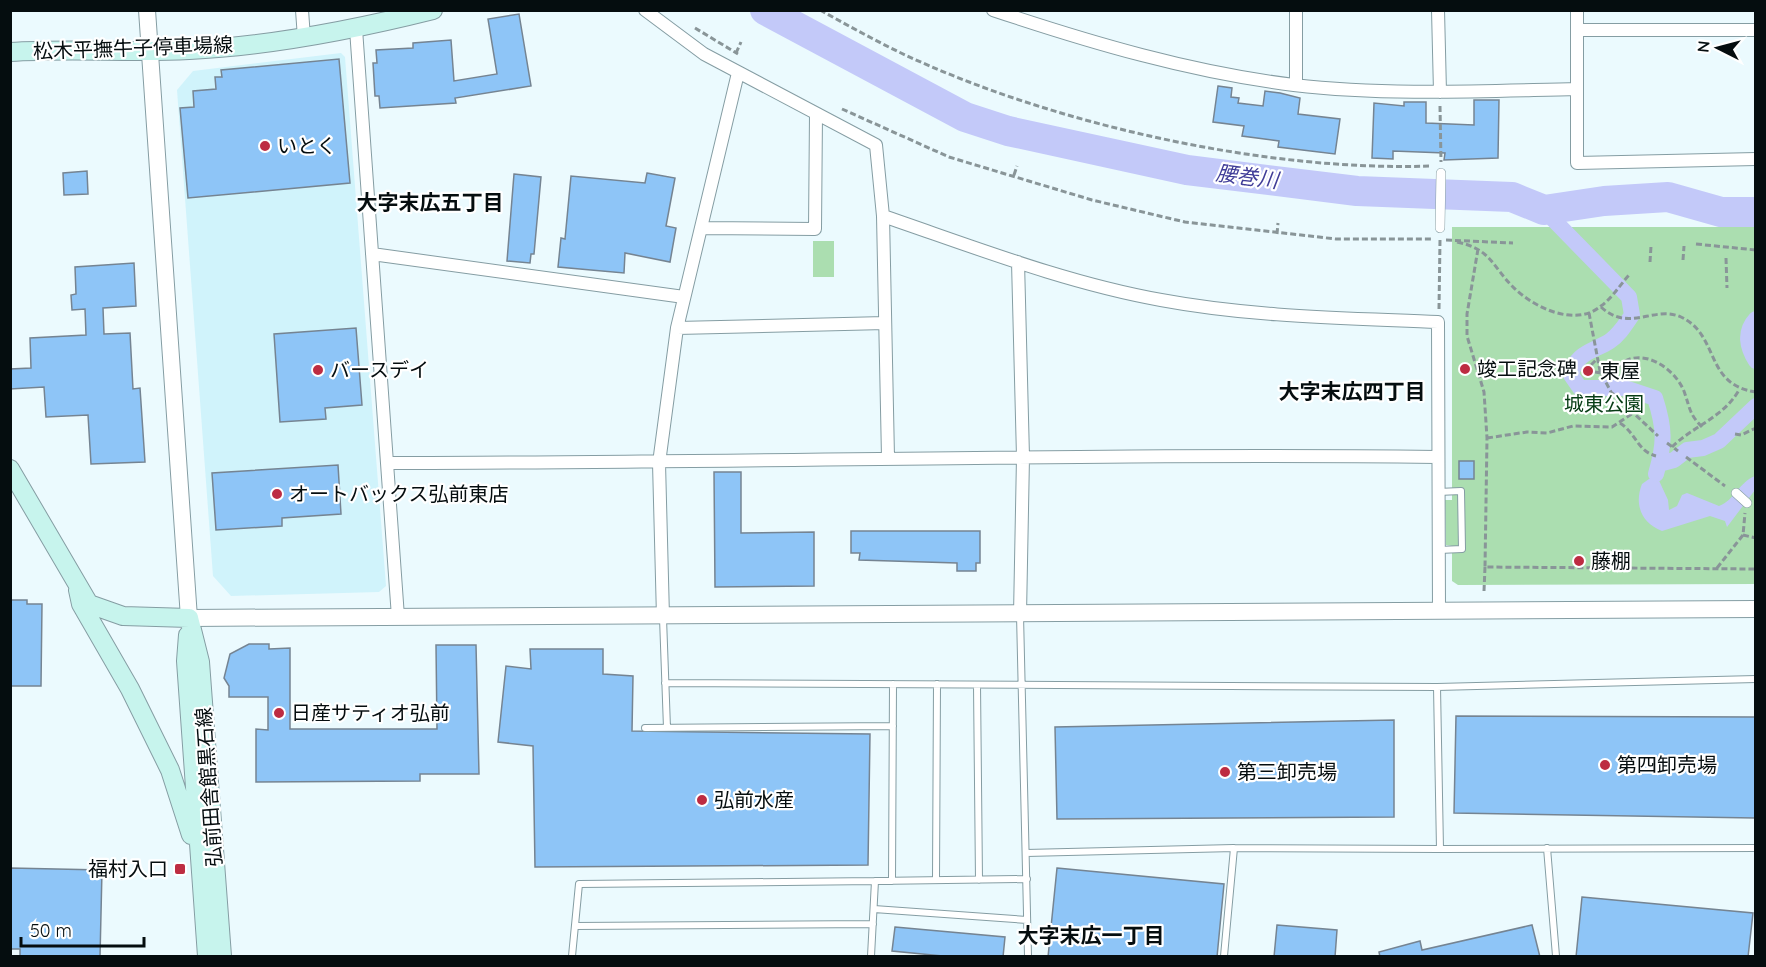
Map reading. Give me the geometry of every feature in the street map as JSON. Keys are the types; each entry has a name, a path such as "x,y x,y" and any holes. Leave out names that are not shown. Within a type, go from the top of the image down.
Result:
{"main road":[{"name":"松木平撫牛子停車場線","path":"10,52 191,50 304,38 356,29 433,10"},
{"name":"弘前田舎館黒石線","path":"10,469 78,590 89,604 113,614 146,618 189,618"},
{"name":"弘前田舎館黒石線","path":"78,590 81,604 130,689 170,770 200,862"},
{"name":"弘前田舎館黒石線","path":"189,618 186,662 207,957"},
{"name":"弘前田舎館黒石線","path":"189,618 200,662 222,957"}],"street":[{"path":"147,10 189,618 1755,609"},
{"path":"302,10 304,38"},
{"path":"645,10 704,54 876,145 883,216 888,457"},
{"path":"993,10 1119,51 1199,70 1296,85 1440,92 1577,90"},
{"path":"1296,10 1296,85"},
{"path":"1438,10 1440,92"},
{"path":"1577,10 1577,163 1755,159"},
{"path":"356,29 389,463 398,617"},
{"path":"1578,30 1755,30"},
{"path":"663,617 658,463 677,328 738,73"},
{"path":"700,228 815,230 816,114"},
{"path":"1440,228 1441,172"},
{"path":"883,216 1018,262 1161,300 1268,314 1438,322 1439,612"},
{"path":"372,254 684,297"},
{"path":"1018,262 1023,457 1020,615"},
{"path":"677,328 885,323"},
{"path":"389,463 658,463 888,457 1437,456"},
{"path":"1736,493 1747,503"}],"lane":[{"path":"1438,492 1461,491 1462,549 1438,550"},
{"path":"1020,615 1028,957"},
{"path":"663,617 667,728"},
{"path":"665,683 1437,687 1755,679"},
{"path":"892,881 893,684"},
{"path":"936,880 937,684"},
{"path":"977,685 979,880"},
{"path":"1437,687 1440,849"},
{"path":"645,728 893,726"},
{"path":"1026,853 1234,848 1755,848"},
{"path":"1224,957 1234,848"},
{"path":"1547,848 1556,957"},
{"path":"572,957 579,884 1027,879"},
{"path":"871,957 875,881"},
{"path":"874,909 1028,920"},
{"path":"575,926 873,924"}],"path":[{"path":"820,10 901,53 1029,101 1150,135 1265,156 1394,167 1441,165 1440,92"},
{"path":"687,23 746,60"},
{"path":"736,53 741,42"},
{"path":"841,109 949,157 1092,200 1185,222 1336,239 1440,239 1513,243"},
{"path":"1014,175 1017,166"},
{"path":"1277,234 1278,223"},
{"path":"1440,239 1461,242 1478,249 1494,261 1512,286 1531,303 1549,311 1569,314 1588,313 1601,307 1629,275"},
{"path":"1438,322 1440,239"},
{"path":"1696,244 1755,250"},
{"path":"1650,262 1652,246"},
{"path":"1683,260 1684,246"},
{"path":"1478,249 1467,314 1467,336 1484,392 1487,438 1485,567 1482,585 1484,591"},
{"path":"1726,258 1727,288"},
{"path":"1601,307 1609,314 1626,318 1668,314 1681,317 1696,328 1708,346 1716,366 1727,381 1739,390 1755,392"},
{"path":"1588,313 1601,373 1611,392 1658,436"},
{"path":"1591,365 1598,358"},
{"path":"1604,378 1619,364 1633,358 1649,358 1670,373 1682,387 1689,412 1702,427"},
{"path":"1595,372 1601,373"},
{"path":"1672,447 1682,437 1702,427 1733,401 1739,390"},
{"path":"1487,438 1518,433 1547,433 1573,426 1612,427 1632,413"},
{"path":"1620,423 1631,431 1640,447 1656,456"},
{"path":"1735,434 1741,435 1755,428"},
{"path":"1667,443 1677,451"},
{"path":"1686,457 1736,493"},
{"path":"1717,568 1743,535 1755,538"},
{"path":"1485,567 1755,569"}],"shaded area":[{"path":"341,53 345,57 386,586 379,592 231,596 213,576 177,90 193,71"}],"green space":[{"name":"城東公園","path":"1452,227 1755,227 1755,584 1458,585 1452,581 1452,546 1446,545 1445,500 1452,500"},
{"path":"813,241 834,241 834,277 813,277"}],"water":[{"path":"1656,474 1668,500 1669,510 1677,506 1682,495 1687,493 1719,506 1755,476 1755,490 1727,527 1725,521 1710,516 1662,531 1644,518 1639,506 1642,484"}],"building":[{"path":"519,14 531,86 455,98 456,103 380,108 379,96 375,96 373,63 377,63 376,50 413,48 413,43 451,40 454,81 497,74 488,19"},
{"name":"いとく","path":"339,59 350,183 188,198 180,108 194,107 193,91 216,89 215,77 222,77 221,70"},
{"path":"1218,86 1232,88 1231,97 1239,98 1238,103 1263,106 1265,91 1280,93 1300,98 1298,114 1340,119 1335,154 1278,147 1279,141 1242,136 1244,126 1213,122"},
{"path":"1474,100 1499,100 1498,158 1444,160 1445,153 1393,151 1393,159 1372,158 1374,103 1404,106 1404,102 1426,102 1426,123 1474,125"},
{"path":"87,171 88,194 64,195 63,173"},
{"path":"647,173 675,178 666,226 676,228 670,262 625,253 624,273 558,267 561,238 565,239 571,176 645,183"},
{"path":"514,174 541,177 534,254 531,254 530,263 507,261"},
{"path":"134,263 136,306 103,308 104,334 130,333 133,389 140,388 145,462 91,464 88,415 46,417 44,387 10,389 10,369 31,368 30,338 86,335 85,309 72,310 71,295 76,294 75,267"},
{"name":"バースデイ","path":"356,328 362,405 325,408 326,419 280,422 274,334"},
{"path":"1459,461 1474,461 1474,479 1459,479"},
{"name":"オートバックス弘前東店","path":"338,465 341,514 282,518 282,526 216,530 212,473"},
{"path":"714,472 741,472 741,533 814,532 814,586 715,587"},
{"path":"851,531 980,531 980,563 976,563 976,571 957,571 957,563 859,560 860,553 851,553"},
{"path":"10,600 27,600 27,604 42,604 41,686 10,686"},
{"name":"日産サティオ弘前","path":"249,644 269,644 269,649 290,648 290,729 437,729 436,645 476,645 479,774 420,774 420,781 256,782 256,729 268,730 268,697 229,697 229,686 224,678 230,654"},
{"name":"弘前水産","path":"530,649 603,649 603,674 633,676 632,731 870,734 868,865 535,867 533,746 498,742 506,666 531,669"},
{"name":"第四卸売場","path":"1456,716 1755,717 1755,818 1454,813"},
{"name":"第三卸売場","path":"1394,720 1394,817 1057,819 1055,727"},
{"path":"10,868 102,870 100,957 20,957 20,949 10,949"},
{"path":"1057,868 1224,884 1217,957 1048,957"},
{"path":"1582,897 1753,913 1748,957 1576,957"},
{"path":"1277,925 1337,930 1335,957 1274,957"},
{"path":"1532,925 1540,957 1380,957 1379,952 1420,941 1422,950"},
{"path":"895,927 1005,937 1003,957 953,957 892,951"}],"waterway":[{"name":"腰巻川","path":"765,10 965,117 1008,131 1187,170 1357,191 1512,197 1544,210 1604,201 1668,197 1721,212 1756,212"},
{"path":"1544,210 1629,297 1632,315 1622,329 1610,341 1581,357 1573,367 1571,375 1580,388 1625,388 1655,398 1663,436 1656,474"},
{"path":"1756,319 1748,334 1756,361"},
{"path":"1659,464 1674,460 1687,450 1703,448 1719,441 1756,406"}],"place":[{"name":"いとく","path":"265,146"},
{"name":"竣工記念碑","path":"1465,369"},
{"name":"バースデイ","path":"318,370"},
{"name":"東屋","path":"1588,371"},
{"name":"オートバックス弘前東店","path":"277,494"},
{"name":"藤棚","path":"1579,561"},
{"name":"日産サティオ弘前","path":"279,713"},
{"name":"第四卸売場","path":"1605,765"},
{"name":"第三卸売場","path":"1225,772"},
{"name":"弘前水産","path":"702,800"},
{"name":"福村入口","path":"180,869"}],"district":[{"name":"大字末広五丁目","path":"430,203"},
{"name":"大字末広四丁目","path":"1352,392"},
{"name":"大字末広一丁目","path":"1091,936"}]}
